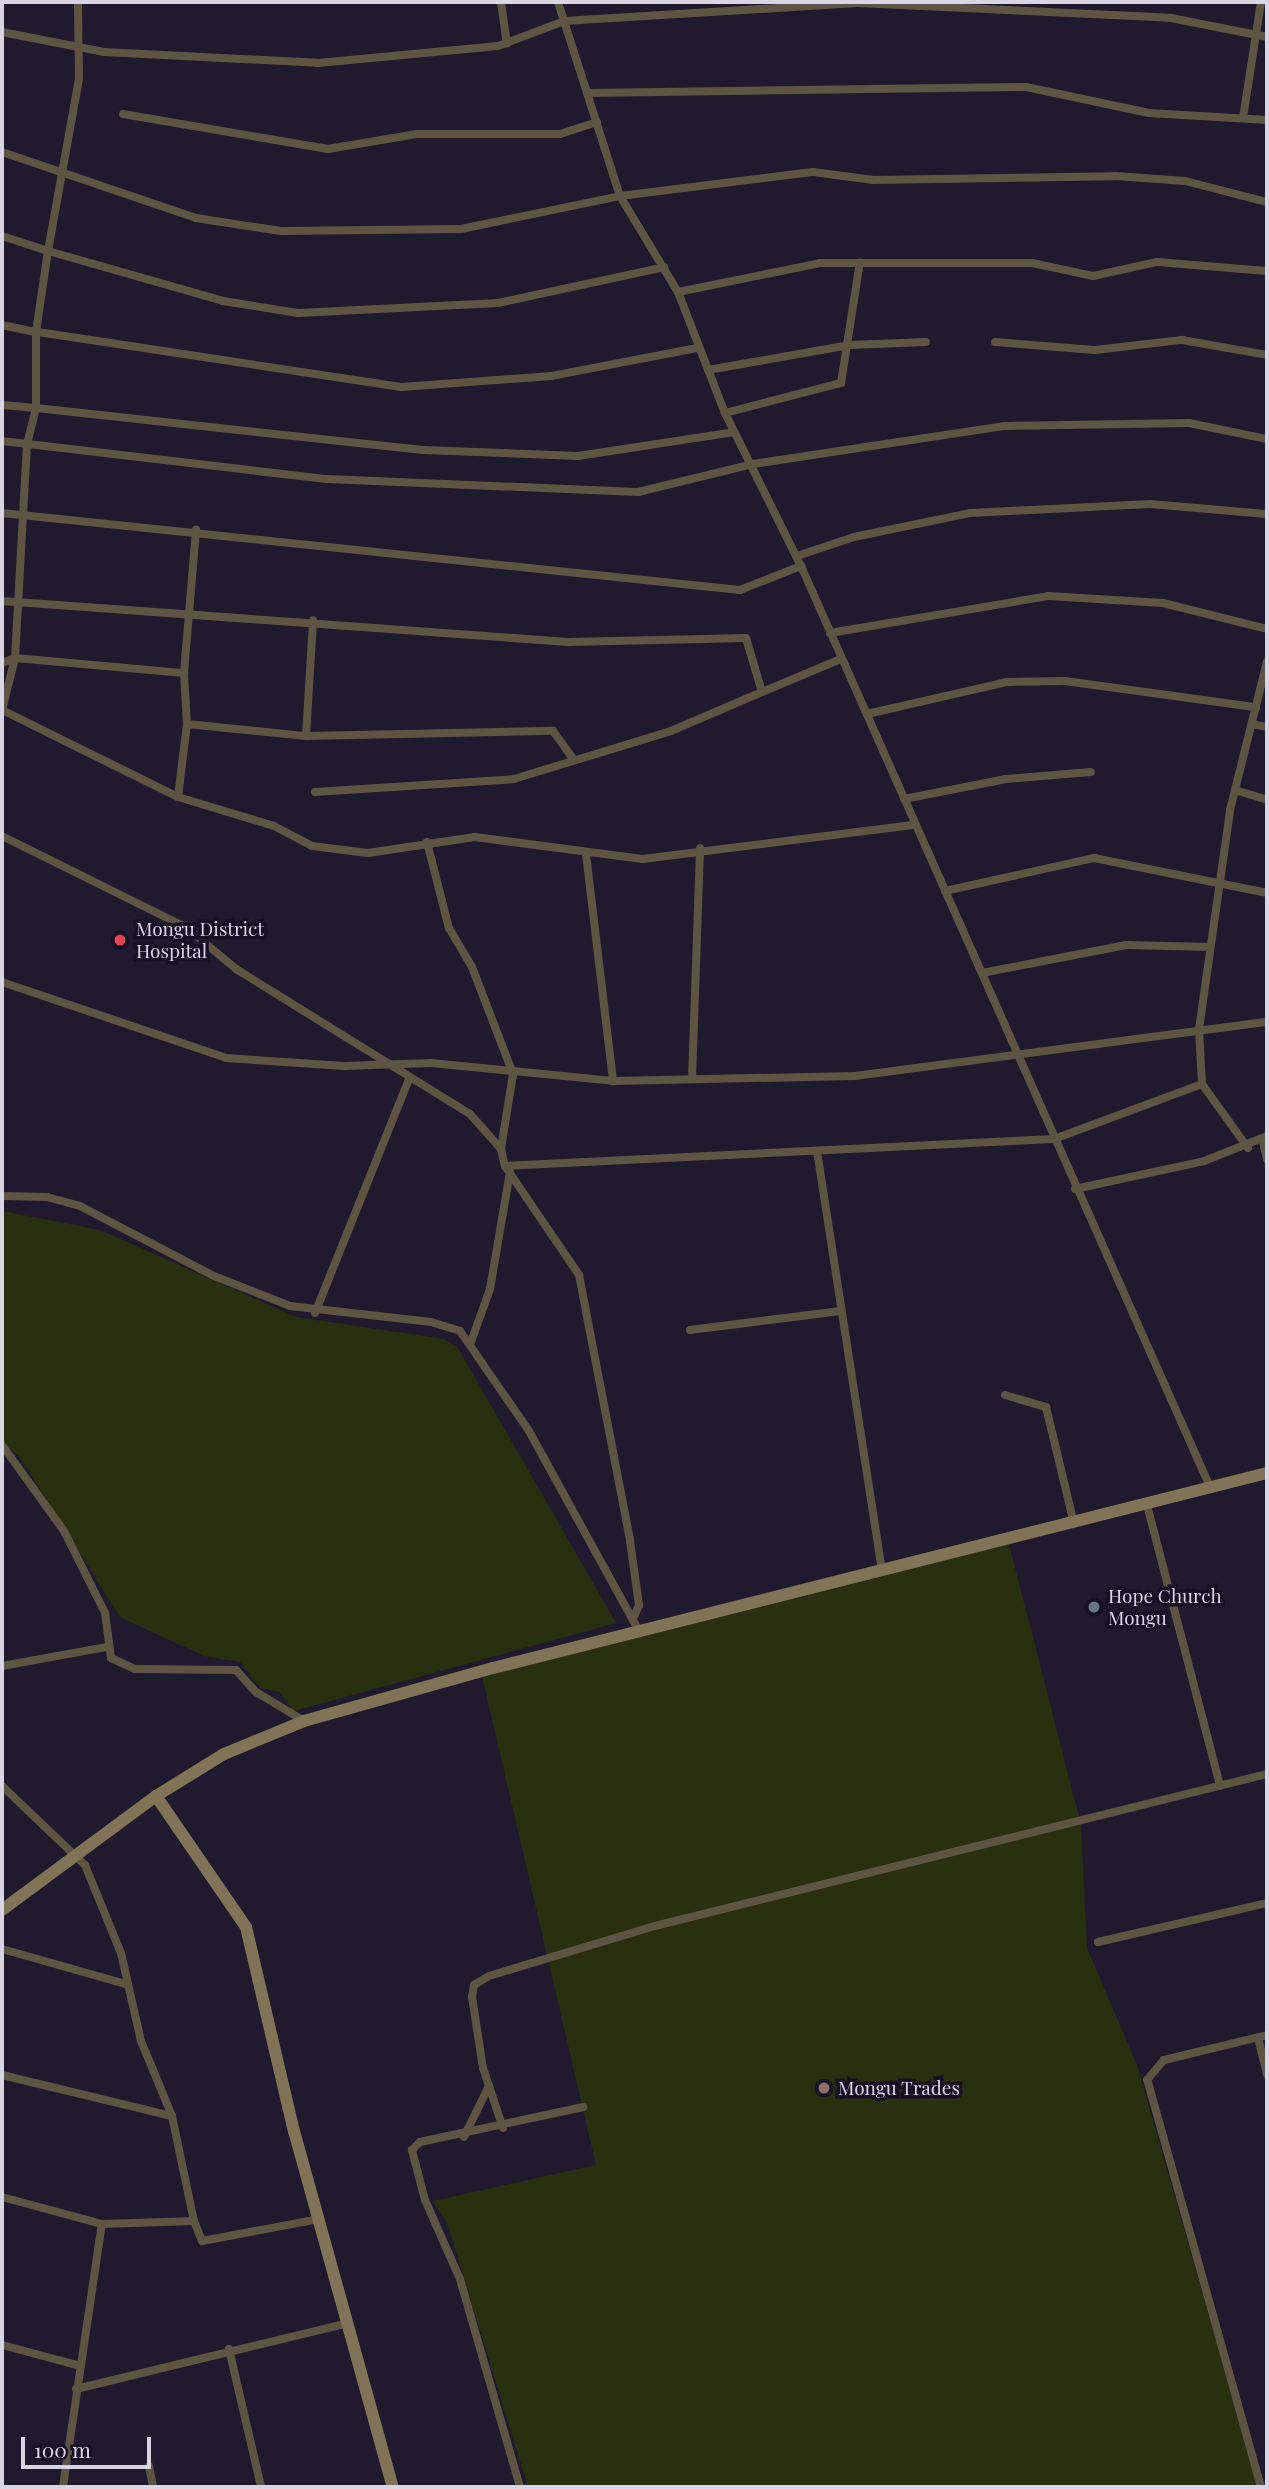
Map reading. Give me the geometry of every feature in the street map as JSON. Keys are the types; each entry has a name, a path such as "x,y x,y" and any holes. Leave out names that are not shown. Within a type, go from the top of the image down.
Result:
{"main road":[{"path":"3,1908 75,1851 156,1796 224,1754 304,1721 1267,1473"},
{"path":"156,1796 244,1921 320,2219 393,2487"}],"street":[{"path":"78,2 80,49 63,176 36,332 36,408 27,444 25,514 15,600 15,658 2,710 178,797 323,849 377,853 427,842 505,838 586,854 643,859 700,848 820,840 913,825"},
{"path":"501,2 507,44"},
{"path":"558,2 620,196 678,292 697,348 725,413 797,556 913,825 1023,1058 1075,1189 1211,1489"},
{"path":"1243,118 1261,2"},
{"path":"2,32 80,49 307,63 507,44 564,21 855,3 1171,18 1256,37 1267,37"},
{"path":"588,93 1026,87 1149,113 1267,120"},
{"path":"123,114 328,149 417,134 560,134 597,122"},
{"path":"2,152 63,176 196,218 281,232 461,229 620,196 813,172 873,180 1115,176 1185,181 1267,202"},
{"path":"2,236 223,300 299,313 498,303 664,267"},
{"path":"678,292 787,268 860,262 1031,263 1093,276 1157,262 1267,271"},
{"path":"725,413 841,383 850,345 860,262"},
{"path":"2,325 401,387 551,376 697,348"},
{"path":"995,342 1095,350 1182,340 1267,355"},
{"path":"708,370 850,345 926,342"},
{"path":"2,405 423,450 552,455 734,432"},
{"path":"2,441 460,489 638,492 753,464 1005,426 1098,421 1189,423 1267,439"},
{"path":"797,556 854,537 970,513 1150,503 1267,514"},
{"path":"2,513 196,529 740,590 801,566"},
{"path":"178,797 187,724 184,673 187,611 196,529"},
{"path":"830,633 1048,596 1163,603 1267,629"},
{"path":"2,601 313,620 568,642 747,638 762,692"},
{"path":"306,736 313,620"},
{"path":"2,663 15,658 184,673"},
{"path":"315,792 514,779 671,731 841,659"},
{"path":"1248,1148 1202,1084 1199,1028 1218,886 1236,790 1267,662"},
{"path":"867,714 1030,682 1101,683 1256,707"},
{"path":"187,724 306,736 553,731 574,760"},
{"path":"1252,724 1267,727"},
{"path":"904,799 994,780 1091,772"},
{"path":"1236,790 1267,800"},
{"path":"2,836 187,928 219,958 387,1066 470,1114 501,1149 507,1169 579,1275 631,1541 639,1605 634,1617"},
{"path":"427,842 449,928 484,992 513,1074 501,1149"},
{"path":"692,1079 700,848"},
{"path":"586,854 613,1081"},
{"path":"945,891 1094,858 1218,886 1267,893"},
{"path":"982,973 1126,945 1210,947"},
{"path":"2,982 199,1053 387,1066 431,1063 513,1074 613,1081 855,1076 1023,1058 1199,1028 1267,1023"},
{"path":"315,1313 409,1079"},
{"path":"507,1169 1054,1139 1202,1084"},
{"path":"1075,1189 1248,1148 1265,1139 1267,1160"},
{"path":"817,1151 882,1571"},
{"path":"471,1342 490,1289 507,1169"},
{"path":"2,1196 47,1196 80,1206 214,1276 315,1313 431,1322 471,1342 634,1617 640,1633"},
{"path":"690,1329 841,1311"},
{"path":"1005,1395 1046,1407 1074,1524"},
{"path":"2,1445 64,1531 104,1612 107,1647 120,1666 135,1669 236,1670 256,1692 304,1721"},
{"path":"1147,1505 1220,1786"},
{"path":"2,1666 107,1647"},
{"path":"503,2128 489,2086 472,1997 474,1985 489,1976 655,1926 1267,1774"},
{"path":"4,1789 75,1851 105,1909 126,1984 172,2116 194,2221 202,2241 320,2219"},
{"path":"1098,1942 1267,1903"},
{"path":"2,1949 126,1984"},
{"path":"1261,2487 1147,2080 1164,2060 1263,2037 1267,2075"},
{"path":"2,2076 172,2116"},
{"path":"464,2137 489,2086"},
{"path":"520,2487 460,2279 425,2200 412,2150 420,2142 464,2137 583,2108"},
{"path":"2,2197 102,2224 194,2221"},
{"path":"63,2487 77,2365 102,2224"},
{"path":"76,2389 229,2349 348,2323"},
{"path":"2,2345 77,2365"},
{"path":"229,2349 261,2487"},
{"path":"149,2466 153,2487"}],"green space":[{"path":"2,1211 100,1230 296,1317 444,1339 458,1348 616,1623 294,1711 279,1692 260,1688 240,1662 204,1656 120,1617 19,1456 2,1441"},
{"path":"1008,1540 1081,1825 1087,1948 1137,2065 1258,2487 528,2487 447,2223 433,2201 596,2165 481,1672"}],"place":[{"name":"Mongu District Hospital","path":"120,940"},
{"name":"Hope Church Mongu","path":"1094,1607"},
{"name":"Mongu Trades","path":"824,2088"}]}
